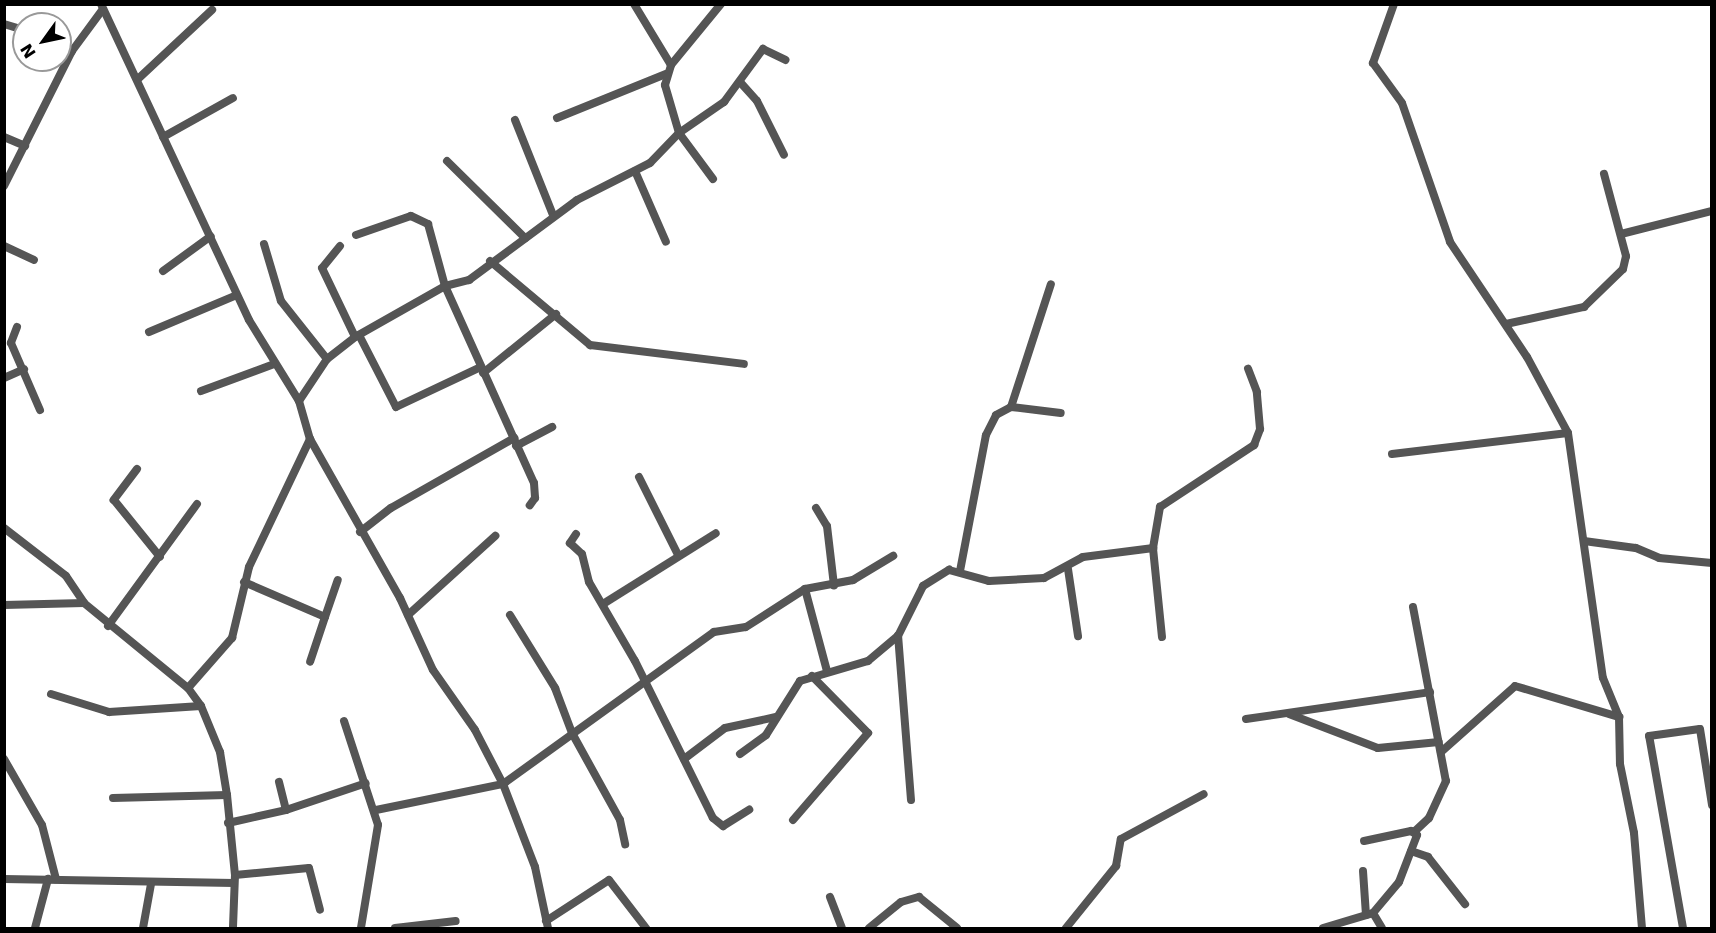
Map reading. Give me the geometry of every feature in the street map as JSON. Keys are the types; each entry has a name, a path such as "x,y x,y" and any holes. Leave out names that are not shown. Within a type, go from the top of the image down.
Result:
{"street":[{"path":"634,4 671,65"},
{"path":"557,118 666,74 721,4"},
{"path":"1394,4 1372,63 1402,103 1450,242 1506,324 1568,433 1603,678 1619,717 1620,764 1634,833 1642,928"},
{"path":"72,51 102,7 139,78 163,137 237,295 274,364 299,401 310,439 408,615 433,670 475,730 503,784 535,867 547,925 609,879 646,928"},
{"path":"139,78 212,10"},
{"path":"299,401 327,359 357,336 445,286 469,280 490,261 525,238 553,215 635,171 679,133 724,102 763,49 786,60"},
{"path":"4,186 62,72"},
{"path":"666,74 679,133 713,179"},
{"path":"740,82 757,101 784,155"},
{"path":"163,137 233,98"},
{"path":"515,120 553,215"},
{"path":"4,137 25,146"},
{"path":"447,161 525,238"},
{"path":"635,171 666,242"},
{"path":"1506,324 1590,303 1626,264 1621,234 1604,174"},
{"path":"1621,234 1712,212"},
{"path":"356,235 400,218 422,217 432,230 445,286 536,493 530,505"},
{"path":"163,271 211,236"},
{"path":"264,244 281,301 327,359"},
{"path":"4,246 34,260"},
{"path":"340,246 322,268 396,407 482,370 556,314"},
{"path":"490,261 537,305 556,314 580,338 601,348 744,364"},
{"path":"1011,407 1051,284"},
{"path":"149,332 237,295"},
{"path":"17,327 11,343 40,410"},
{"path":"201,391 274,364"},
{"path":"4,378 24,369"},
{"path":"1162,637 1153,548 1160,507 1254,445 1260,429 1257,392 1248,369"},
{"path":"960,571 986,435 996,415 1011,407 1061,413"},
{"path":"360,532 391,508 515,442 552,427"},
{"path":"1392,454 1568,433"},
{"path":"188,688 232,638 244,582 280,491 310,439"},
{"path":"137,470 114,500 160,557"},
{"path":"639,477 678,555"},
{"path":"108,626 197,504"},
{"path":"816,508 827,526 834,586"},
{"path":"4,528 66,576 84,603 108,626 188,688 201,706 220,752 227,795 234,879 233,928"},
{"path":"603,604 716,533"},
{"path":"576,534 570,543 582,554 589,582 603,604 719,825 750,810"},
{"path":"408,615 495,536"},
{"path":"1584,541 1636,548 1659,558 1712,563"},
{"path":"740,754 759,744 800,681 827,671 868,661 898,636 923,586 949,570 989,580 1024,580 1068,569 1083,557 1153,548"},
{"path":"376,810 503,784 643,680 714,633 753,623 806,589 834,586 892,556"},
{"path":"1068,569 1078,636"},
{"path":"309,662 338,580"},
{"path":"244,582 325,617"},
{"path":"806,589 827,671"},
{"path":"4,605 84,603"},
{"path":"1323,928 1369,914 1399,882 1411,851 1415,831 1443,795 1441,752 1413,607"},
{"path":"510,615 555,688 572,733 620,820 625,844"},
{"path":"898,636 911,800"},
{"path":"793,820 868,733 812,676"},
{"path":"1441,752 1515,686 1619,717"},
{"path":"1246,719 1430,692"},
{"path":"51,694 109,712 201,706"},
{"path":"1286,713 1378,748 1439,742"},
{"path":"684,759 724,728 776,717"},
{"path":"344,721 376,810 378,825 361,928"},
{"path":"1683,928 1649,736 1700,729 1712,805"},
{"path":"4,759 42,825 52,879 35,928"},
{"path":"279,782 286,810"},
{"path":"228,823 286,810 366,783"},
{"path":"1066,928 1116,866 1121,839 1204,794"},
{"path":"113,798 227,795"},
{"path":"1364,842 1415,831"},
{"path":"1411,851 1428,857 1465,904"},
{"path":"4,879 151,884 234,879 309,868 320,910"},
{"path":"1363,871 1369,914 1382,928"},
{"path":"142,928 151,884"},
{"path":"830,897 842,928"},
{"path":"869,928 901,902 919,897 957,928"},
{"path":"395,928 456,921"}]}
